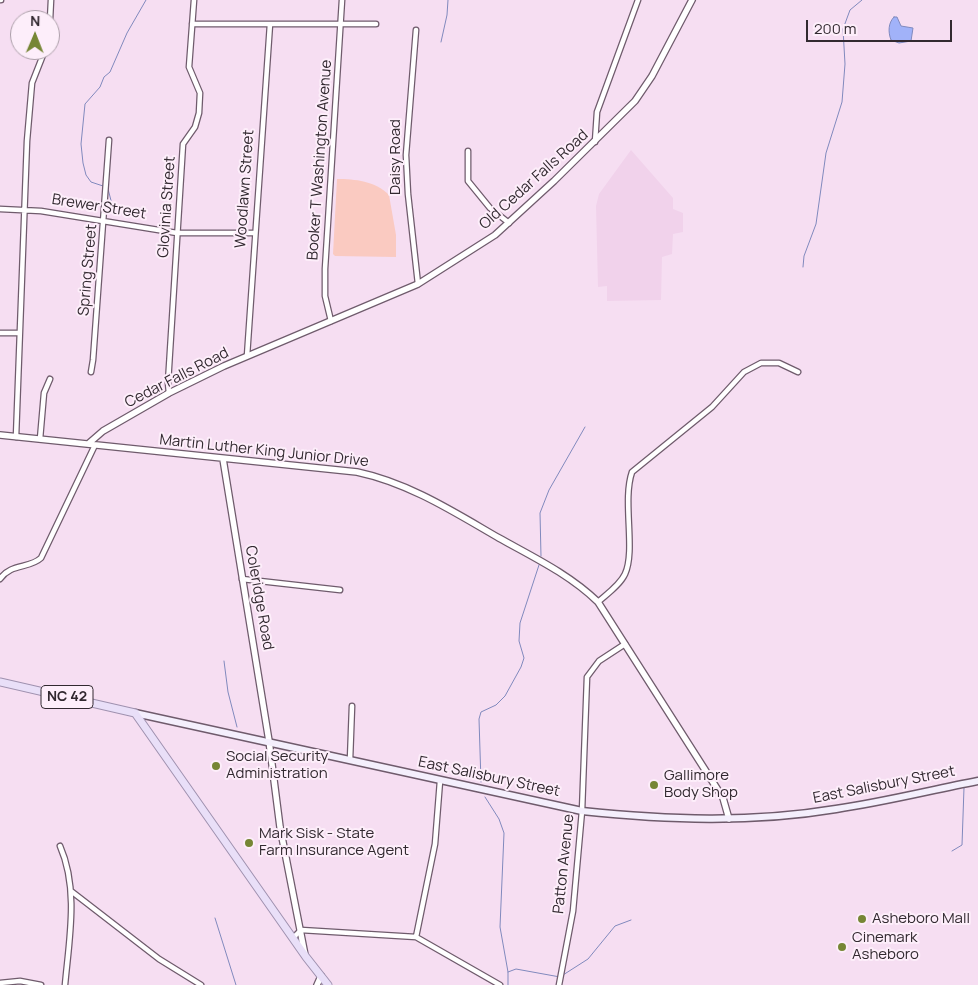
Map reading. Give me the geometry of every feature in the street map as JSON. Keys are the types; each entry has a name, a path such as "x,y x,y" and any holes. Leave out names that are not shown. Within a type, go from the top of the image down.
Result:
{"main road":[{"name":"East Salisbury Street","path":"0,682 270,741 440,781 582,811 635,817 729,819 837,809 978,781"},
{"path":"135,713 292,938 328,985"}],"street":[{"name":"Glovinia Street","path":"169,393 168,383 183,144 194,127 199,113 200,93 190,72 194,0"},
{"name":"Booker T Washington Avenue","path":"331,321 325,296 325,268 342,0"},
{"path":"596,142 597,112 638,0"},
{"name":"Old Cedar Falls Road","path":"282,342 418,284 472,251 509,223 596,142 643,90 660,64 692,0"},
{"path":"192,24 376,24"},
{"name":"Woodlawn Street","path":"247,356 254,233 270,24"},
{"name":"Daisy Road","path":"416,30 406,155 408,194 418,284"},
{"path":"16,437 23,209 31,90 42,60"},
{"name":"Spring Street","path":"91,372 94,360 109,140"},
{"path":"468,151 468,181 490,208 509,223"},
{"name":"Brewer Street","path":"0,209 23,209 177,233 254,233"},
{"path":"0,333 19,333"},
{"name":"Cedar Falls Road","path":"91,444 103,431 169,393 247,356 282,342"},
{"path":"598,602 614,588 626,573 628,557 628,484 632,472 712,407 744,372 761,363 779,363 798,372"},
{"path":"40,439 44,394 50,379"},
{"name":"Martin Luther King Junior Drive","path":"0,435 345,470 392,482 445,508 559,572 583,587 598,602 723,798 729,819"},
{"path":"0,578 8,570 32,564 41,558 51,541 91,444"},
{"name":"Coleridge Road","path":"223,459 270,741 280,827 306,957"},
{"path":"242,579 340,590"},
{"name":"Patton Avenue","path":"559,985 572,911 582,811 587,677 598,661 626,644"},
{"path":"350,760 352,706"},
{"path":"416,937 436,844 440,781"},
{"path":"60,846 69,871 71,891 65,985"},
{"path":"71,891 158,959 201,985"},
{"path":"292,938 301,930 416,937 500,985"},
{"path":"317,985 321,976"},
{"path":"0,983 20,981 41,985"}],"shaded area":[{"path":"631,150 673,198 673,209 683,213 683,232 673,234 672,254 662,257 661,300 607,301 607,286 598,287 596,206 599,194"},
{"path":"337,179 358,180 371,184 389,195 396,235 396,257 335,256 333,254"}],"water":[{"path":"894,17 897,17 901,26 913,28 911,41 899,43 891,40 889,28"}],"waterway":[{"path":"103,186 91,182 86,175 83,163 81,144 85,104 100,87 104,77 110,72 127,33 146,0"},
{"path":"441,42 448,0"},
{"path":"803,267 804,256 816,224 826,153 842,102 845,64 843,29 850,10 862,0"},
{"path":"108,189 113,208"},
{"path":"541,556 540,513 549,490 585,427"},
{"path":"481,782 479,719 481,712 496,705 505,696 521,667 524,658 519,641 520,623 539,565"},
{"path":"224,661 228,692 237,727"},
{"path":"952,851 962,845 964,788"},
{"path":"485,797 499,819 504,833 500,927 508,972 508,985"},
{"path":"215,918 236,985"},
{"path":"563,975 588,959 615,926 631,920"},
{"path":"508,972 516,969 560,977"}],"place":[{"name":"Social Security Administration","path":"216,766"},
{"name":"Gallimore Body Shop","path":"654,785"},
{"name":"Mark Sisk - State Farm Insurance Agent","path":"249,843"},
{"name":"Asheboro Mall","path":"862,919"},
{"name":"Cinemark Asheboro","path":"842,947"}]}
